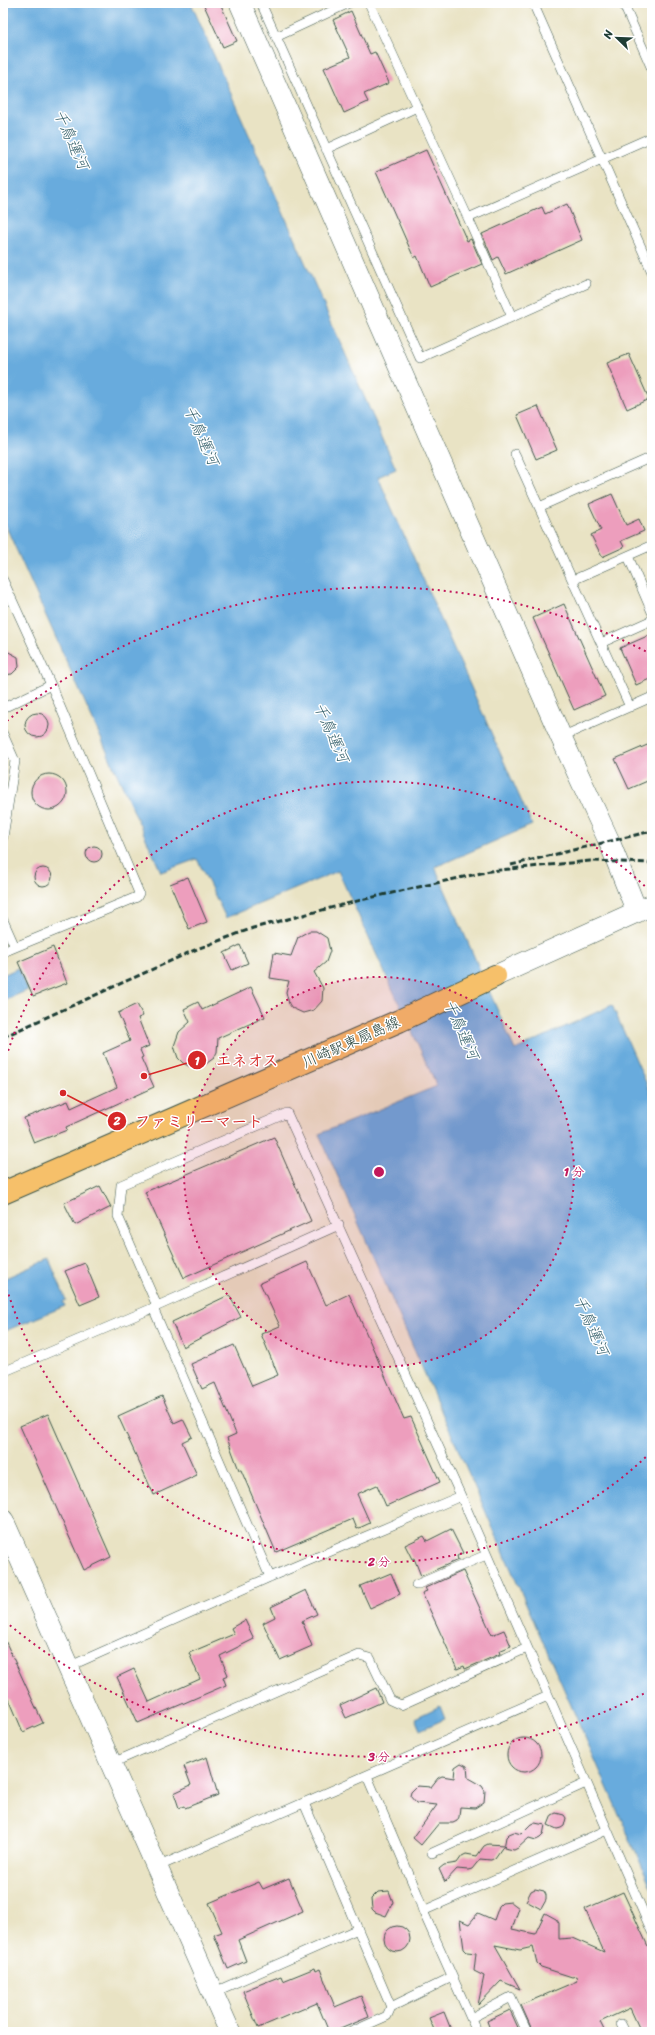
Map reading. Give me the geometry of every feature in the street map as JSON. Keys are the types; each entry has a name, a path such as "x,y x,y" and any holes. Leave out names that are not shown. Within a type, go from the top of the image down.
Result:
{"highway":[{"name":"川崎駅東扇島線","path":"3,1193 399,1021 495,976"}],"street":[{"path":"240,3 561,737 609,841 645,908"},
{"name":"川崎駅東扇島線","path":"495,976 645,908"},
{"path":"3,1520 230,2032"}],"lane":[{"path":"262,3 420,358 586,284"},
{"path":"276,37 349,3"},
{"path":"368,3 468,218 512,317"},
{"path":"533,3 652,272"},
{"path":"623,3 652,69"},
{"path":"326,149 417,107"},
{"path":"468,218 652,137"},
{"path":"516,454 630,707"},
{"path":"539,507 652,458"},
{"path":"573,580 652,545"},
{"path":"628,556 652,612"},
{"path":"3,580 51,685 139,893 136,897 3,952"},
{"path":"601,643 652,620"},
{"path":"3,708 51,685"},
{"path":"561,737 652,698"},
{"path":"3,734 15,761 3,837"},
{"path":"3,920 15,947"},
{"path":"270,1577 155,1307 118,1216 120,1185 287,1113 461,1496 652,1932"},
{"path":"3,1372 155,1307 339,1225"},
{"path":"67,1667 270,1577 461,1496"},
{"path":"416,1585 486,1555"},
{"path":"110,1764 359,1655 370,1658 390,1700 401,1705 527,1648"},
{"path":"156,1867 304,1804 548,1696"},
{"path":"367,1776 417,1893 423,1911 477,2032"},
{"path":"432,1853 586,1783"},
{"path":"304,1804 391,2007"},
{"path":"423,1911 607,1830"},
{"path":"212,1993 358,1929"},
{"path":"351,2032 387,2016 391,2007 452,1977"},
{"path":"471,2018 511,1997 527,2032"}],"water":[{"name":"千鳥運河","path":"3,3 191,3 396,469 378,477 532,825 435,867 515,1050 612,1005 652,1096 652,1889 319,1134 437,1086 338,871 226,918 197,859 161,872 3,520"},
{"path":"18,968 28,990 3,1001 3,975"},
{"path":"49,1259 66,1300 63,1302 65,1306 5,1331 3,1326 3,1279"},
{"path":"440,1706 445,1719 420,1730 415,1718"}],"building":[{"path":"203,3 220,3 237,41 223,47"},
{"path":"351,11 370,54 375,52 389,83 364,94 368,102 344,113 324,68 350,57 333,20"},
{"path":"426,150 467,241 471,239 482,264 430,287 417,256 414,258 376,172"},
{"path":"567,204 582,240 506,274 498,257 493,260 482,234 542,207 545,214"},
{"path":"629,354 649,399 627,409 607,363"},
{"path":"538,406 557,450 536,459 517,415"},
{"path":"612,494 626,525 639,519 644,531 621,541 624,547 602,557 591,535 601,530 589,504"},
{"path":"564,604 605,696 574,710 533,618"},
{"path":"652,634 652,678 636,685 620,648"},
{"path":"3,649 18,657 19,667 12,674 3,675"},
{"path":"37,713 46,716 49,725 46,734 37,737 28,734 25,725 28,716"},
{"path":"652,743 652,779 629,789 615,759"},
{"path":"49,774 62,779 67,792 62,805 49,810 36,805 31,792 36,779"},
{"path":"91,846 97,846 102,851 100,860 97,862 91,862 86,857 86,851"},
{"path":"39,868 47,868 52,873 50,884 47,886 39,886 34,881 34,873"},
{"path":"188,877 207,922 189,929 170,884"},
{"path":"309,931 316,931 327,938 330,951 326,962 314,972 323,988 322,1001 314,1010 303,1013 292,1008 289,1004 286,992 289,981 270,978 274,953 291,956 298,937"},
{"path":"240,945 248,963 232,970 224,953"},
{"path":"53,947 67,983 33,996 18,962"},
{"path":"251,987 265,1017 218,1038 217,1052 214,1058 203,1066 189,1066 183,1063 178,1058 174,1046 179,1032 190,1022 184,1009 198,1002 202,1010"},
{"path":"137,1004 143,1016 138,1018 149,1046 140,1050 143,1057 141,1058 154,1087 66,1127 67,1130 34,1143 24,1118 68,1101 71,1108 117,1087 103,1053 130,1041 118,1013"},
{"path":"274,1137 311,1221 184,1278 145,1192"},
{"path":"100,1186 111,1207 75,1225 64,1203"},
{"path":"307,1262 326,1305 349,1294 404,1419 411,1417 440,1482 386,1506 377,1485 357,1494 370,1523 357,1529 353,1519 276,1552 241,1470 239,1470 227,1438 236,1434 215,1383 202,1389 191,1364 234,1345 252,1386 278,1375 261,1334 280,1326 260,1283"},
{"path":"85,1263 99,1297 80,1305 65,1271"},
{"path":"229,1295 241,1317 183,1347 172,1322"},
{"path":"162,1396 174,1423 183,1419 192,1437 182,1442 197,1475 154,1495 118,1416"},
{"path":"48,1414 111,1557 84,1570 20,1426"},
{"path":"451,1529 463,1553 457,1556 458,1560 421,1576 414,1558 412,1559 405,1545 424,1536 427,1541"},
{"path":"463,1571 492,1635 504,1630 511,1646 499,1651 500,1654 465,1669 464,1666 457,1669 422,1593 427,1591 425,1588"},
{"path":"391,1573 400,1594 370,1608 360,1586"},
{"path":"306,1590 317,1614 302,1621 312,1646 280,1660 263,1623 275,1617 271,1607"},
{"path":"245,1620 254,1639 220,1656 228,1675 223,1677 226,1685 138,1723 117,1677 134,1669 149,1702 200,1679 189,1653 234,1634 231,1628"},
{"path":"3,1636 43,1723 23,1732 9,1699 3,1702"},
{"path":"376,1688 382,1702 346,1718 340,1705"},
{"path":"521,1738 527,1738 531,1739 538,1745 541,1755 540,1762 534,1769 527,1772 521,1772 517,1771 510,1765 507,1758 507,1752 508,1748 514,1741"},
{"path":"207,1757 218,1795 185,1808 184,1806 179,1808 174,1793 191,1785 184,1766"},
{"path":"461,1763 467,1766 468,1778 482,1786 485,1791 484,1802 475,1808 460,1807 457,1821 453,1823 439,1823 421,1845 413,1838 437,1805 416,1803 410,1796 411,1792 417,1786 431,1787 438,1778 442,1776 454,1778 455,1767"},
{"path":"556,1813 564,1815 566,1818 564,1826 557,1829 548,1825 552,1815"},
{"path":"535,1823 545,1825 543,1835 540,1838 536,1840 529,1838 514,1850 504,1848 506,1837 509,1834 514,1832 521,1834 531,1824"},
{"path":"488,1844 504,1845 495,1858 491,1860 480,1859 472,1869 457,1869 445,1882 439,1869 444,1865 457,1863 462,1856 466,1854 477,1856 484,1846"},
{"path":"289,1878 303,1911 238,1940 246,1961 228,1969 214,1935 222,1932 209,1903 259,1882 263,1889"},
{"path":"535,1889 544,1891 546,1895 546,1900 541,1909 526,1901 531,1891"},
{"path":"389,1891 393,1902 386,1916 375,1912 372,1909 371,1899 378,1892"},
{"path":"623,1892 652,1955 652,2032 641,2032 630,2008 600,2022 605,2032 533,2032 521,2005 577,1981 576,1976 572,1977 541,1967 537,1963 533,1947 520,1950 495,1945 520,1989 501,1981 478,2005 484,1976 474,1971 476,1953 467,1952 464,1949 460,1920 469,1924 478,1913 494,1920 499,1906 502,1903 511,1902 519,1908 512,1929 535,1934 545,1913 556,1919 559,1923 559,1939 572,1938 604,1952 585,1909"},
{"path":"397,1926 406,1930 410,1939 406,1948 397,1952 388,1948 384,1939 388,1930"},
{"path":"315,1968 316,1971 320,1969 335,2007 361,1996 369,2017 333,2032 329,2032 317,2003 258,2028 243,1991 281,1976 283,1981"},
{"path":"510,2010 520,2032 491,2032 487,2021"},
{"path":"444,2012 452,2032 435,2032 429,2018"}],"railway":[{"path":"511,865 652,831"},
{"path":"3,1037 197,949 253,928 365,899 490,871 590,861 652,863"}],"place":[{"name":"エネオス","path":"144,1076"},
{"name":"ファミリーマート","path":"63,1093"}]}
